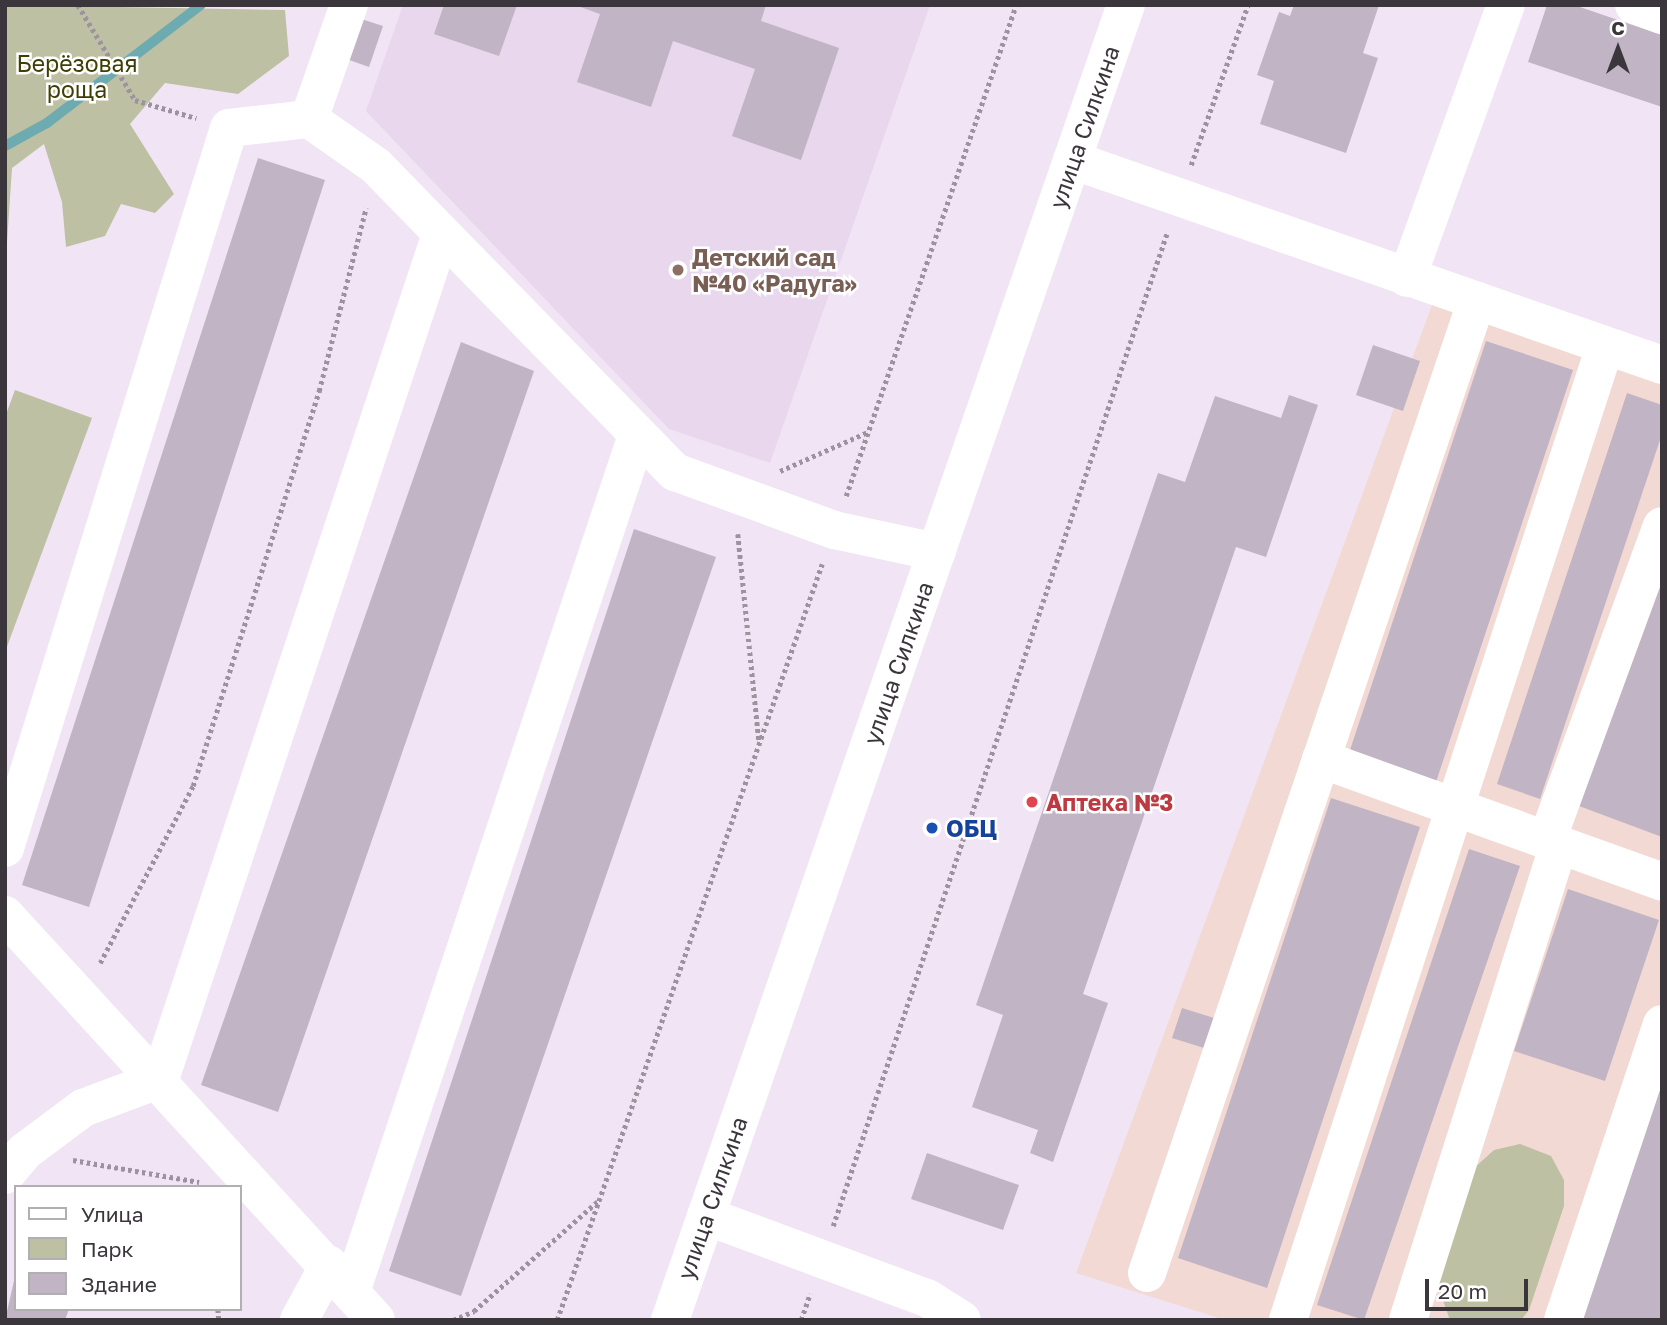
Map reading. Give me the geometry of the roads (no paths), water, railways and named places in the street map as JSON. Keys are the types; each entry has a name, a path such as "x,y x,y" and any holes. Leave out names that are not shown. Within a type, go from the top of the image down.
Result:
{"main road":[{"path":"309,119 349,5"},
{"name":"улица Силкина","path":"670,1320 1126,5"},
{"path":"1407,278 1506,5"},
{"path":"1634,5 1662,15"},
{"path":"5,848 229,128 309,119 376,166 440,237 675,472 834,530 937,552"},
{"path":"1072,160 1181,193 1407,278 1662,365"},
{"path":"160,1079 440,237"},
{"path":"1147,1273 1477,300"},
{"path":"1288,1320 1605,346"},
{"path":"299,1320 352,1292 637,435"},
{"path":"1408,1320 1553,842 1662,526"},
{"path":"1321,759 1662,882"},
{"path":"5,915 160,1079 352,1292"},
{"path":"1563,1320 1662,1024"},
{"path":"15,1163 83,1108 160,1079"},
{"path":"706,1216 823,1258 923,1309 962,1320"}],"waterway":[{"path":"5,146 47,123 201,5"}],"place":[{"name":"Детский сад №40 «Радуга»","path":"678,270"},
{"name":"Аптека №3","path":"1032,802"},
{"name":"ОБЦ","path":"932,828"}],"park label":[{"name":"Берёзовая роща","path":"77,76"}]}
